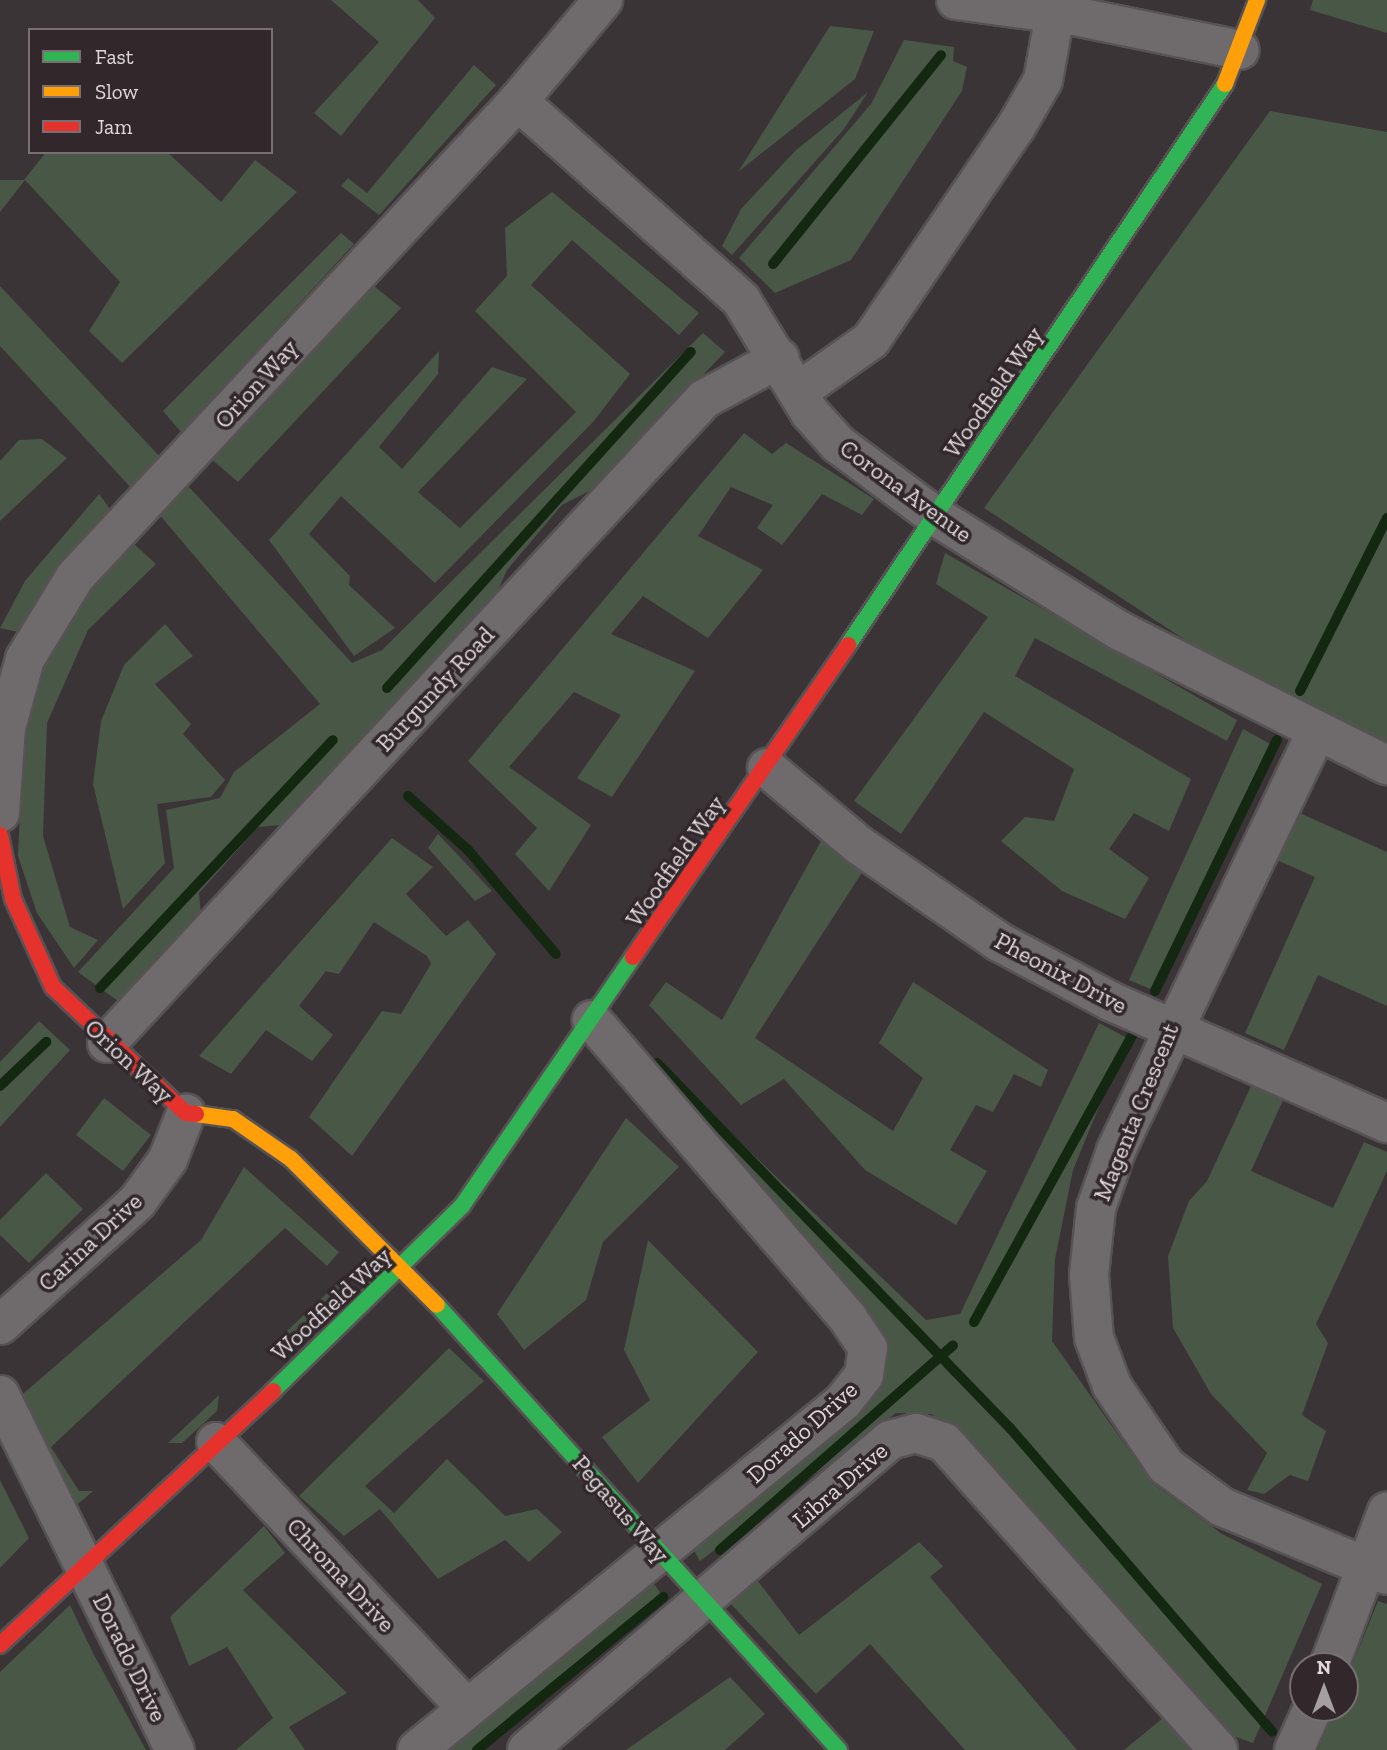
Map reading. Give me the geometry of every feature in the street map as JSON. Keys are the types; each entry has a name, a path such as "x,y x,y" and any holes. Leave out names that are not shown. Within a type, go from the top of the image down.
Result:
{"street":[{"name":"Orion Way","path":"0,813 6,728 25,659 75,577 518,101 603,0"},
{"path":"956,0 1069,10 1240,50"},
{"name":"Woodfield Way","path":"0,1645 403,1268 462,1206 766,768 1225,85 1257,0"},
{"path":"799,391 870,340 1008,138 1043,80 1069,10"},
{"name":"Corona Avenue","path":"518,101 741,300 799,391 838,444 935,516 1120,631 1316,733 1387,765"},
{"name":"Burgundy Road","path":"107,1043 704,399 780,358"},
{"name":"Magenta Crescent","path":"1316,733 1170,1027 1096,1208 1089,1275 1103,1362 1139,1433 1166,1466 1222,1507 1376,1571"},
{"name":"Pheonix Drive","path":"766,768 860,846 999,942 1170,1027 1387,1123"},
{"name":"Orion Way","path":"0,835 13,899 54,986 107,1043 186,1113 233,1119 291,1159 403,1268"},
{"name":"Dorado Drive","path":"417,1750 467,1707 661,1554 843,1402 864,1376 868,1348 592,1020"},
{"name":"Carina Drive","path":"0,1325 137,1202 168,1159 186,1113"},
{"name":"Pegasus Way","path":"403,1268 839,1750"},
{"path":"0,1395 85,1565"},
{"name":"Libra Drive","path":"527,1750 705,1602 890,1440 916,1433 944,1442 1218,1750"},
{"name":"Chroma Drive","path":"216,1442 467,1707"},
{"path":"1336,1652 1376,1571 1387,1512"},
{"name":"Dorado Drive","path":"85,1565 175,1750"},
{"path":"1294,1750 1307,1722"}],"green space":[{"path":"331,0 418,0 435,18 341,136 314,113 379,42"},
{"path":"1313,0 1387,0 1387,33 1310,10"},
{"path":"830,26 874,31 855,79 738,172"},
{"path":"904,40 954,47 953,61 967,67 962,91 851,260 775,293 739,258 871,104"},
{"path":"474,65 496,85 379,215 341,186 348,178 367,193"},
{"path":"868,92 844,129 732,255 722,246 741,209 795,151"},
{"path":"1270,111 1387,132 1387,748 1280,702 984,508"},
{"path":"44,154 169,154 221,202 255,160 297,192 122,363 89,331 120,282 25,180 0,212 0,180 24,180"},
{"path":"552,192 699,313 679,335 572,240 531,285 630,374 593,422 435,583 341,496 309,534 350,576 349,585 395,628 354,656 269,540 439,351 438,374 379,447 402,469 492,367 527,379 418,492 460,528 576,412 475,311 507,276 505,228"},
{"path":"341,233 354,244 181,432 163,411"},
{"path":"368,281 401,308 238,482 209,457"},
{"path":"0,286 163,460 133,490 0,346"},
{"path":"703,333 725,352 595,488 562,505 507,570 498,590 280,825 258,827 199,893 201,915 118,1001 78,972 174,868 166,810 220,798 234,772 320,704 158,513 189,487 352,663 382,650"},
{"path":"744,433 772,454 786,443 874,499 862,515 822,494 782,545 757,528 773,505 731,487 698,536 763,570 708,638 643,596 611,634 695,671 612,797 577,778 621,715 574,692 509,767 591,825 549,891 515,854 537,828 468,761"},
{"path":"42,439 67,458 0,521 0,461 19,440"},
{"path":"99,494 113,513 76,548 18,632 0,628 25,581"},
{"path":"133,543 156,564 88,630 47,723 43,836 70,927 98,940 74,968 37,913 18,856 24,719 44,663 84,596"},
{"path":"945,553 1237,720 1227,741 1035,638 1015,676 1191,779 1169,831 1134,813 1109,849 1149,878 1125,919 1062,891 1001,841 1025,817 1054,821 1074,769 984,712 901,834 854,801 988,617 936,584"},
{"path":"165,624 193,656 155,684 191,724 183,734 225,780 211,797 157,804 165,863 123,909 93,784 101,721 124,665"},
{"path":"1243,729 1274,746 1155,991 1129,980"},
{"path":"1284,806 1387,852 1387,1006 1318,975 1284,1050 1245,1033 1315,877 1263,854"},
{"path":"438,834 492,891 475,901 428,848"},
{"path":"392,838 433,867 406,894 446,936 468,920 496,954 352,1156 309,1117 382,1011 401,1014 431,964 427,956 374,922 339,974 326,971 299,1006 333,1035 312,1061 266,1030 231,1074 199,1056"},
{"path":"821,841 863,871 755,1038 893,1131 923,1078 879,1043 913,982 1048,1070 1041,1087 1014,1074 993,1112 976,1105 950,1150 987,1171 956,1225 865,1170 784,1079 741,1105 649,1005 666,982 722,1020"},
{"path":"39,1021 70,1050 0,1127 0,1062"},
{"path":"1099,1023 1127,1038 1073,1170 1055,1259 1052,1341 1152,1483 1222,1534 1322,1584 1292,1652 1289,1652 1289,1660 1253,1743 1225,1733 932,1414 896,1413 700,1561 690,1543 880,1349 650,1072 652,1058 926,1320 960,1314"},
{"path":"1252,1084 1284,1098 1251,1171 1333,1208 1364,1142 1387,1152 1387,1171 1316,1324 1328,1343 1302,1415 1326,1431 1308,1481 1290,1475 1264,1494 1247,1490 1267,1453 1211,1394 1173,1328 1168,1256 1189,1201 1207,1181"},
{"path":"104,1098 151,1135 123,1171 76,1135"},
{"path":"626,1118 679,1167 603,1242 586,1300 524,1350 497,1314"},
{"path":"244,1167 339,1252 327,1266 285,1228 51,1447 79,1491 93,1491 70,1511 18,1407 24,1393 201,1240"},
{"path":"46,1173 83,1209 29,1263 0,1235 0,1220"},
{"path":"648,1240 758,1352 638,1483 602,1437 650,1400 624,1350"},
{"path":"338,1283 346,1288 284,1345 272,1345"},
{"path":"449,1348 484,1381 365,1486 394,1513 447,1459 505,1516 537,1509 562,1532 529,1562 505,1540 438,1579 380,1509 344,1536 299,1496"},
{"path":"219,1395 217,1411 182,1443 168,1443"},
{"path":"0,1480 29,1538 0,1568"},
{"path":"264,1526 285,1553 243,1590 347,1693 289,1727 305,1750 236,1750 273,1718 227,1647 189,1666 170,1617"},
{"path":"919,1542 943,1566 930,1577 1077,1750 965,1750 870,1644 816,1694 730,1603 758,1581 799,1635"},
{"path":"648,1575 663,1597 477,1750 439,1750"},
{"path":"1378,1601 1387,1604 1387,1750 1318,1750 1329,1722 1359,1722 1357,1652"},
{"path":"70,1605 146,1750 0,1750 0,1672"},
{"path":"730,1677 765,1714 725,1750 626,1750"},
{"path":"1163,1718 1192,1750 1124,1750"}],"waterway":[{"path":"773,264 941,55"},
{"path":"387,688 691,352"},
{"path":"1300,691 1387,518"},
{"path":"100,988 333,740"},
{"path":"1155,991 1277,740"},
{"path":"408,796 468,850 556,954"},
{"path":"974,1322 1132,1036"},
{"path":"0,1086 46,1042"},
{"path":"657,1063 1010,1428 1272,1731"},
{"path":"720,1550 953,1345"},
{"path":"477,1750 663,1597"}],"traffic: fast":[{"path":"848,645 1225,84"},
{"path":"273,1391 462,1206 633,957"},
{"path":"437,1305 839,1750"}],"traffic: slow":[{"path":"1225,84 1257,0"},
{"path":"196,1114 233,1119 291,1159 437,1305"}],"traffic: jam":[{"path":"633,957 848,645"},
{"path":"0,835 13,899 53,987 186,1113 196,1114"},
{"path":"0,1645 273,1391"}]}
